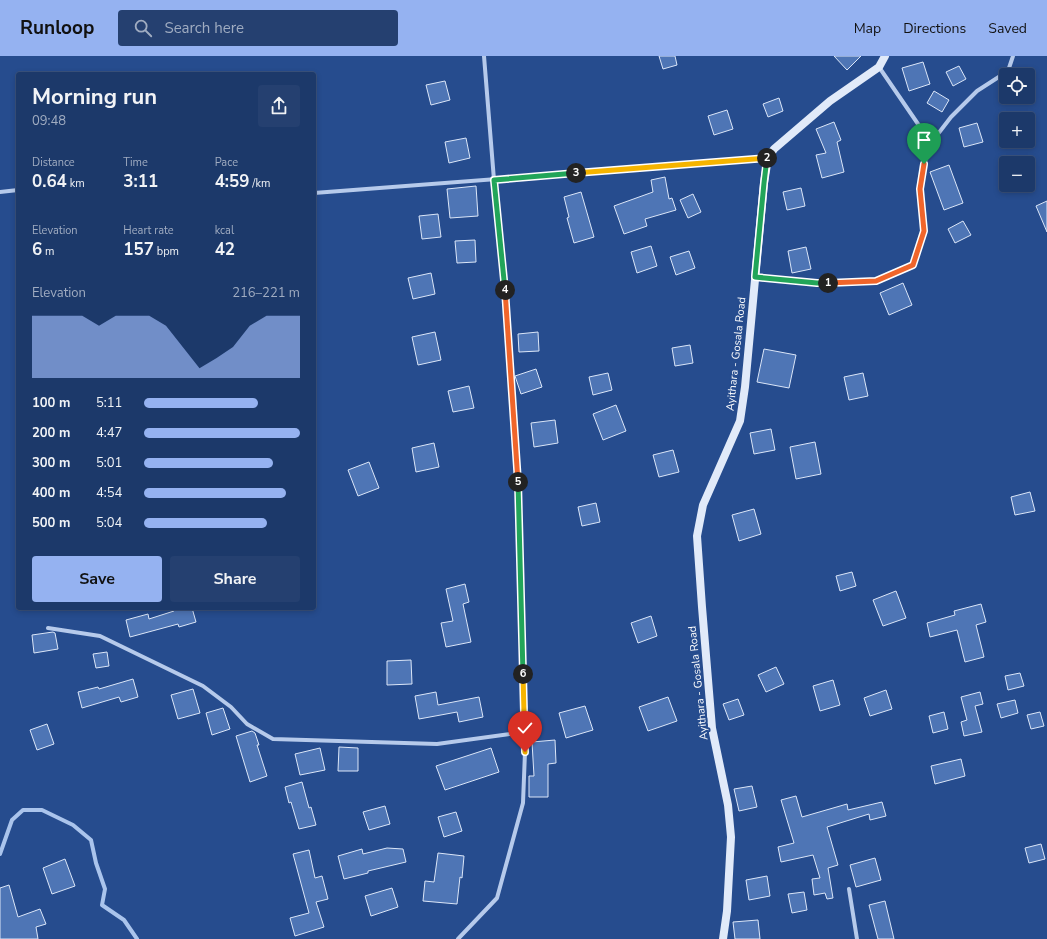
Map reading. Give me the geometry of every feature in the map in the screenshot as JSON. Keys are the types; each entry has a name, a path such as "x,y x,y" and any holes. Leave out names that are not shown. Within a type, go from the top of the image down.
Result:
{"main road":[{"path":"768,158 774,149 830,101 878,67 885,56"},
{"name":"Ayithara - Gosala Road","path":"723,939 727,911 731,837 728,805 712,728 697,536 703,505 740,421 745,387 764,183 768,158"}],"street":[{"path":"458,939 497,898 523,803 524,732 519,502 503,269 484,56"},
{"path":"755,277 817,283 876,281 913,265 924,231 920,189 924,164 931,143 951,117 978,91 1008,71 1013,56"},
{"path":"878,67 931,143"},
{"path":"316,193 768,158"},
{"path":"0,192 16,190"},
{"path":"48,628 100,636 203,686 231,706 247,724 273,739 437,744 524,732"},
{"path":"849,889 857,939"}],"building":[{"path":"659,56 675,56 677,65 663,69"},
{"path":"834,56 861,56 847,70"},
{"path":"923,62 930,84 909,91 902,68"},
{"path":"959,66 966,79 953,86 946,72"},
{"path":"445,81 450,100 431,105 426,85"},
{"path":"934,91 949,100 942,112 927,103"},
{"path":"779,98 783,111 768,117 763,104"},
{"path":"727,110 733,129 714,135 708,116"},
{"path":"834,122 841,140 837,142 844,172 822,178 816,155 826,153 816,129"},
{"path":"977,123 983,142 964,147 959,128"},
{"path":"466,138 470,158 449,163 445,142"},
{"path":"949,165 963,203 944,210 930,172"},
{"path":"665,177 669,199 672,198 676,210 645,219 647,226 624,234 614,206 653,192 651,180"},
{"path":"476,186 478,216 450,218 447,189"},
{"path":"801,188 805,206 787,210 783,192"},
{"path":"581,192 594,237 574,243 567,218 569,217 564,197"},
{"path":"693,194 701,212 688,218 680,200"},
{"path":"1047,201 1047,232 1036,206"},
{"path":"438,214 441,237 422,239 419,216"},
{"path":"963,221 971,235 955,243 948,229"},
{"path":"475,240 476,262 457,263 455,241"},
{"path":"651,246 657,266 637,273 631,252"},
{"path":"806,247 811,269 792,273 788,251"},
{"path":"689,251 695,268 676,275 670,257"},
{"path":"431,273 435,294 413,299 408,278"},
{"path":"903,283 912,305 889,315 880,293"},
{"path":"435,332 441,360 418,365 412,337"},
{"path":"538,332 539,351 519,352 518,334"},
{"path":"690,345 693,363 675,366 672,348"},
{"path":"764,349 796,355 789,388 757,382"},
{"path":"536,369 542,387 521,394 515,376"},
{"path":"608,373 612,390 593,395 589,377"},
{"path":"863,373 868,396 849,400 844,377"},
{"path":"469,386 474,408 453,412 448,391"},
{"path":"616,405 626,431 603,440 593,414"},
{"path":"555,420 558,443 534,447 531,423"},
{"path":"771,429 775,450 754,454 750,433"},
{"path":"815,442 821,474 796,479 790,447"},
{"path":"434,443 439,467 416,472 412,448"},
{"path":"673,450 679,472 659,477 653,455"},
{"path":"369,462 379,488 358,496 348,470"},
{"path":"1030,492 1035,511 1015,515 1011,497"},
{"path":"596,503 600,522 582,526 578,507"},
{"path":"754,509 761,534 739,541 732,515"},
{"path":"852,572 856,586 840,591 836,576"},
{"path":"465,584 469,602 463,604 471,642 446,647 441,623 453,621 446,589"},
{"path":"896,591 906,618 883,626 873,600"},
{"path":"981,604 986,622 976,625 984,657 965,662 957,630 930,637 927,623 955,615 954,611"},
{"path":"173,610 193,610 196,622 179,627 178,624 130,637 126,620 148,614 149,619 174,611"},
{"path":"651,616 657,636 638,643 631,623"},
{"path":"55,633 58,649 34,653 32,635"},
{"path":"107,652 109,666 96,668 93,654"},
{"path":"411,660 412,684 387,685 387,661"},
{"path":"776,667 784,684 766,692 758,675"},
{"path":"1020,673 1024,686 1008,690 1005,676"},
{"path":"133,679 138,697 121,702 119,697 82,708 78,692 98,687 99,689"},
{"path":"833,680 840,705 820,711 813,686"},
{"path":"193,689 200,713 178,719 171,695"},
{"path":"886,690 892,709 870,716 864,698"},
{"path":"436,692 438,705 479,697 483,717 459,722 457,712 419,719 415,696"},
{"path":"980,692 983,704 975,706 982,732 964,736 961,722 967,720 961,697"},
{"path":"668,697 677,721 648,731 639,707"},
{"path":"738,699 744,715 729,720 723,704"},
{"path":"1015,700 1018,713 1001,718 997,704"},
{"path":"585,706 593,730 566,738 559,713"},
{"path":"223,708 230,729 212,735 206,713"},
{"path":"944,712 948,729 933,733 929,716"},
{"path":"1040,712 1044,726 1031,729 1027,715"},
{"path":"47,724 54,744 37,750 30,730"},
{"path":"252,731 255,733 259,745 257,745 267,776 250,782 236,736"},
{"path":"555,740 556,763 548,764 548,797 529,797 529,776 534,776 532,742"},
{"path":"339,747 358,748 358,771 338,771"},
{"path":"320,748 325,770 300,775 295,754"},
{"path":"491,748 499,772 445,790 436,766"},
{"path":"961,759 965,776 935,784 931,766"},
{"path":"302,782 309,808 311,807 316,825 299,829 291,802 289,803 285,787"},
{"path":"752,786 757,807 739,811 734,789"},
{"path":"796,796 802,817 847,804 848,810 882,802 886,816 870,820 869,814 827,827 838,865 828,868 833,898 827,899 825,893 814,895 812,879 820,878 813,855 781,862 778,847 794,843 781,800"},
{"path":"385,806 390,824 369,830 363,812"},
{"path":"456,812 462,831 444,837 438,817"},
{"path":"1041,844 1045,859 1029,863 1025,848"},
{"path":"387,848 403,849 406,862 368,871 368,873 344,879 338,856 362,849 363,854"},
{"path":"309,850 315,878 322,876 328,899 316,902 324,927 295,936 290,918 309,913 293,854"},
{"path":"438,853 464,856 457,904 423,901 425,881 434,882"},
{"path":"875,858 881,880 856,887 850,865"},
{"path":"65,859 75,886 52,894 43,868"},
{"path":"767,876 770,896 749,900 746,880"},
{"path":"9,885 18,917 40,909 46,924 36,927 38,939 0,939 0,888"},
{"path":"392,888 398,907 371,916 365,896"},
{"path":"804,892 807,910 792,913 788,894"},
{"path":"885,901 894,939 878,939 869,905"},
{"path":"758,920 760,939 735,939 733,922"}],"waterway":[{"path":"0,854 12,820 23,810 42,810 73,825 91,840 96,863 105,889 102,905 124,920 137,939"}],"route":[{"path":"525,752 519,502 503,269 494,180 768,158 764,183 755,277 817,283 876,281 913,265 924,231 920,189 924,164"}]}
